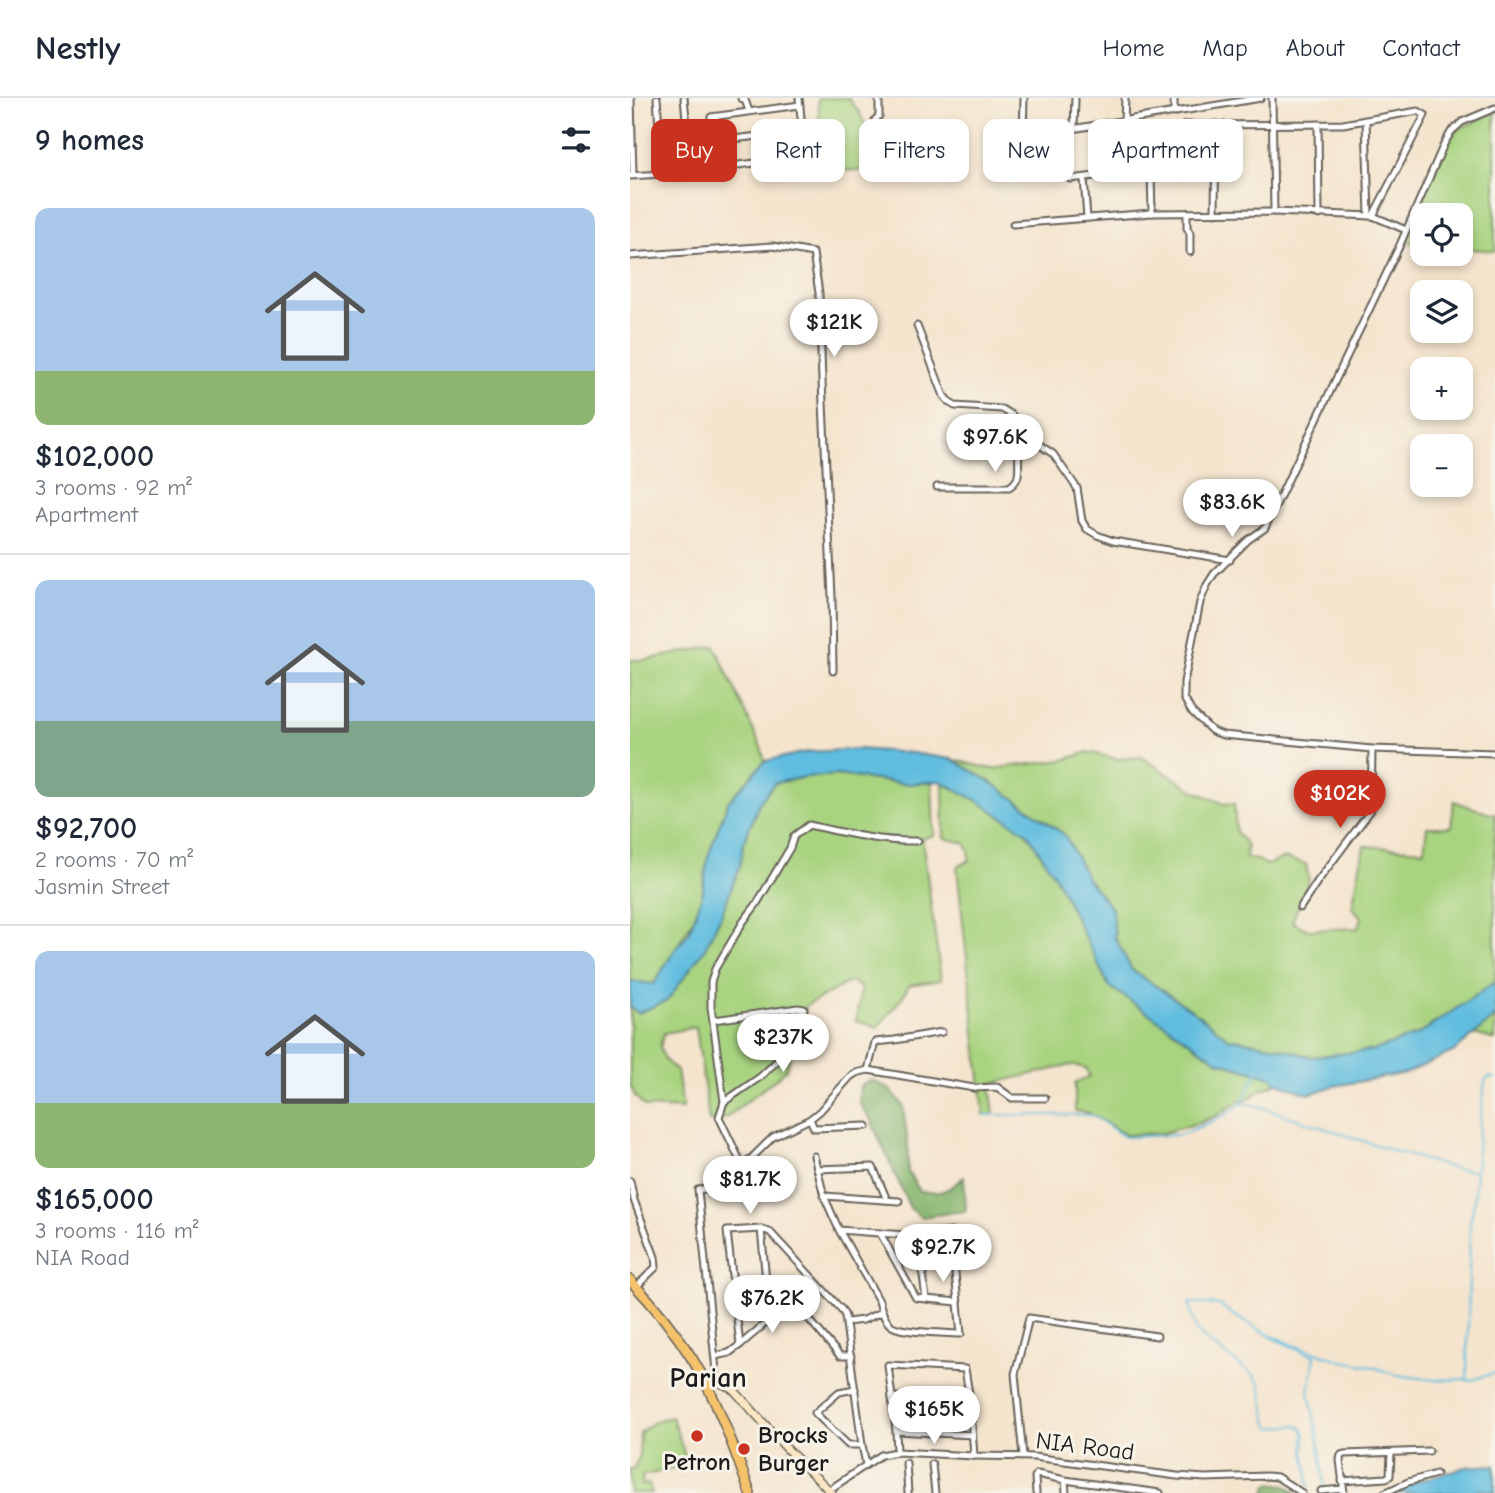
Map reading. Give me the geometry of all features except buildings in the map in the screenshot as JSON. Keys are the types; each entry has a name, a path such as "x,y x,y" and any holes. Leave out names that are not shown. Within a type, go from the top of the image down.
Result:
{"highway":[{"path":"633,1283 666,1320 694,1361 717,1406 748,1492"}],"main road":[{"path":"705,1383 717,1381 733,1389 787,1449 830,1491"}],"street":[{"path":"631,98 632,175 651,174"},
{"path":"657,98 658,119"},
{"path":"684,98 686,119"},
{"path":"741,98 749,111"},
{"path":"773,98 776,108"},
{"path":"876,119 880,116 879,98"},
{"path":"1023,119 1024,98"},
{"path":"1075,98 1074,129 1088,127"},
{"path":"1124,119 1125,98"},
{"path":"1174,98 1174,113"},
{"path":"1136,119 1261,98"},
{"path":"1272,98 1273,212"},
{"path":"711,119 800,102"},
{"path":"1495,108 1462,122 1451,132 1444,144 1265,528 1248,540 1214,574 1207,585 1200,601 1184,682 1184,698 1191,711 1212,731 1223,735 1372,749 1495,753"},
{"path":"1243,124 1343,124 1418,111 1425,115 1371,216"},
{"path":"1366,120 1371,216"},
{"path":"1318,124 1319,215"},
{"path":"1074,179 1147,170 1151,173 1152,213"},
{"path":"1084,178 1087,218"},
{"path":"1215,182 1215,213"},
{"path":"1013,224 1152,213 1273,212 1371,216 1406,230"},
{"path":"1187,213 1190,252"},
{"path":"630,256 773,246 813,253 819,293 833,671"},
{"path":"917,326 944,396 955,406 1002,409 1012,415 1027,436 1053,454 1077,488 1082,521 1087,529 1113,541 1230,560"},
{"path":"937,487 1009,487 1019,477 1019,450 1027,436"},
{"path":"1300,908 1371,810 1372,749"},
{"path":"743,1167 719,1117 724,1102 711,1007 711,982 715,969 790,848 794,836 810,825 896,842 918,841"},
{"path":"714,1020 804,1009 791,1029 777,1061 760,1077 724,1102"},
{"path":"868,1070 875,1042 942,1032"},
{"path":"717,1381 698,1190 719,1187 728,1181 773,1137 810,1119 820,1111 856,1073 868,1070 965,1087 997,1087 1012,1098 1045,1098"},
{"path":"810,1119 814,1128 867,1126"},
{"path":"814,1156 824,1196 839,1230 879,1301 888,1323 900,1329 961,1334 951,1232 918,1236 839,1230"},
{"path":"817,1168 873,1167 887,1200"},
{"path":"630,1181 656,1267 633,1283"},
{"path":"824,1196 899,1201"},
{"path":"740,1345 727,1231 761,1228 770,1232 842,1310 847,1322 866,1464"},
{"path":"761,1228 768,1301 777,1313"},
{"path":"880,1233 916,1298 958,1302"},
{"path":"918,1236 926,1299"},
{"path":"715,1356 729,1353 740,1345 815,1281"},
{"path":"793,1300 840,1356 851,1356"},
{"path":"847,1322 863,1320 882,1312"},
{"path":"1023,1456 1015,1374 1028,1318 1157,1336"},
{"path":"897,1452 897,1431 888,1365 965,1369 974,1456"},
{"path":"855,1389 839,1392 815,1413 848,1445 862,1445"},
{"path":"892,1397 970,1400"},
{"path":"897,1431 973,1435"},
{"path":"1321,1491 1343,1491 1341,1455 1429,1451"},
{"name":"NIA Road","path":"830,1491 884,1453 897,1452 1023,1456 1205,1478 1277,1477 1302,1493"},
{"path":"1342,1480 1390,1476 1391,1453"},
{"path":"906,1464 908,1493"},
{"path":"932,1464 935,1493"},
{"path":"1036,1493 1036,1474 1160,1493"},
{"path":"1384,1493 1436,1474"},
{"path":"1065,1480 1066,1493"},
{"path":"1096,1484 1096,1493"}],"green space":[{"path":"818,98 848,98 859,112 862,119 859,119 859,170 845,171 845,119 819,119"},
{"path":"1495,112 1495,251 1473,249 1473,203 1421,203 1446,144 1458,129"},
{"path":"1410,230 1410,243 1405,242"},
{"path":"715,646 765,761 728,802 708,856 702,896 694,918 654,984 630,981 630,660 645,660"},
{"path":"1088,752 1117,759 1141,757 1195,791 1224,804 1234,803 1236,832 1247,845 1246,858 1267,865 1284,858 1306,864 1309,880 1292,922 1308,930 1358,928 1362,918 1352,907 1364,846 1424,850 1427,827 1451,827 1454,801 1490,814 1495,813 1495,982 1419,1034 1375,1050 1312,1057 1228,1038 1132,970 1115,938 1112,909 1088,880 1065,835 988,780 951,759 991,769 1063,760"},
{"path":"837,775 907,784 932,782 934,836 922,838 941,980 909,985 878,1027 856,1021 861,988 851,981 806,1006 786,1069 727,1117 709,1121 696,1027 664,1033 660,1048 665,1060 677,1071 683,1109 645,1107 635,1096 630,1084 630,1007 638,1013 687,971 704,950 740,866 743,845 759,803 775,783"},
{"path":"943,783 976,800 1027,833 1055,876 1109,986 1218,1061 1272,1077 1277,1083 1199,1123 1163,1133 1126,1135 1089,1113 1075,1111 1075,1083 1090,1077 1086,1068 1071,1065 990,1084 994,1115 984,1115 957,867 969,861 969,850 965,843 944,838"},
{"path":"1495,1016 1495,1040 1474,1034"},
{"path":"871,1080 888,1088 903,1105 908,1172 920,1191 944,1191 964,1177 966,1211 921,1217 910,1208 870,1118 859,1103 860,1086"},
{"path":"672,1417 688,1465 642,1476 643,1485 649,1484 652,1493 630,1493 630,1470 634,1469 639,1456 640,1433 654,1422"},
{"path":"1269,1483 1285,1485 1297,1493 1265,1493"}],"water":[{"path":"859,749 951,759 988,780 1065,835 1088,880 1112,909 1115,938 1132,970 1228,1038 1312,1057 1375,1050 1419,1034 1495,982 1495,1017 1455,1051 1407,1073 1334,1086 1309,1094 1277,1083 1272,1077 1218,1061 1109,986 1055,876 1027,833 976,800 940,781 908,784 837,775 775,783 759,803 743,845 740,866 720,918 704,950 667,1001 638,1013 630,1007 630,981 654,984 675,949 688,934 702,896 708,856 728,802 765,761 807,752"},
{"path":"1495,1465 1495,1492 1481,1490 1474,1493 1393,1493 1415,1482 1466,1467"}],"waterway":[{"path":"984,1115 1092,1115 1125,1137 1180,1135 1220,1118 1241,1104 1257,1073"},
{"path":"1467,1378 1470,1223 1485,1081 1489,1077 1495,1079"},
{"path":"1241,1104 1251,1104 1456,1169 1474,1171"},
{"path":"1309,1487 1304,1453 1305,1434 1301,1427 1296,1425 1272,1428 1268,1425 1260,1383 1196,1330 1189,1303 1220,1305 1233,1315 1291,1344 1397,1375 1468,1381 1495,1373"},
{"path":"1268,1334 1315,1356 1309,1391 1325,1489"}],"place":[{"name":"Petron","path":"697,1436"},
{"name":"Brocks Burger","path":"744,1449"}],"district":[{"name":"Parian","path":"708,1377"}]}
